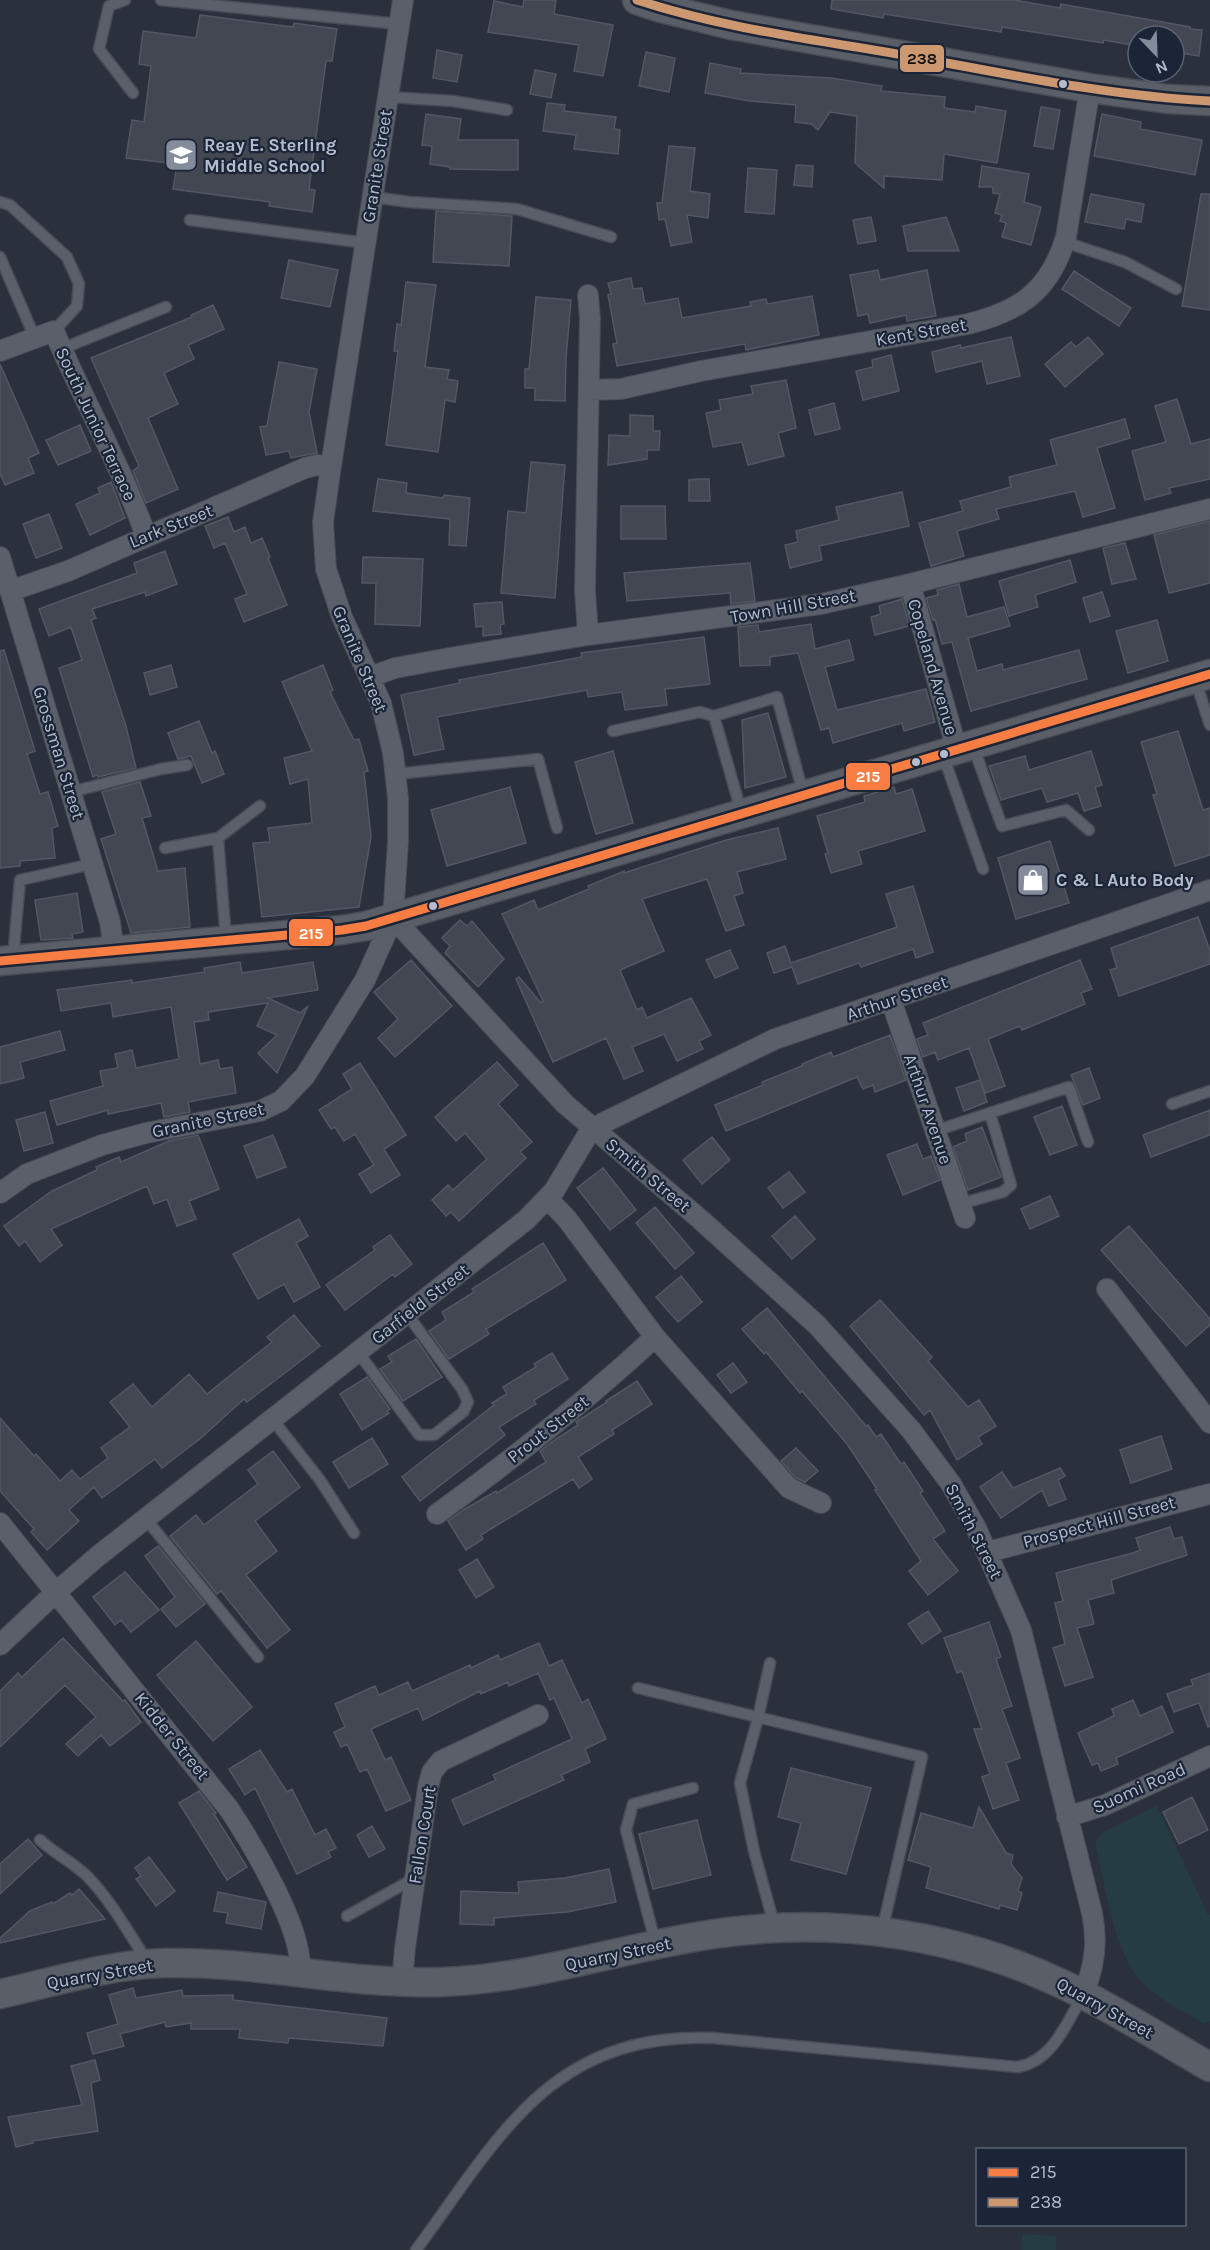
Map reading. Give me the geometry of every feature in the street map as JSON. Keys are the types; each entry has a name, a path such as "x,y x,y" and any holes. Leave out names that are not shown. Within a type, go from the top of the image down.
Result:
{"main road":[{"path":"637,0 731,25 1090,88 1168,99 1210,101"},
{"path":"7,961 342,930 393,918 1202,677"},
{"name":"Quarry Street","path":"0,1994 112,1969 149,1964 200,1964 402,1982 457,1981 517,1975 714,1934 775,1928 841,1928 920,1938 978,1952 1049,1978 1083,1994 1210,2067"}],"street":[{"name":"Granite Street","path":"0,1193 27,1174 102,1145 146,1133 260,1111 281,1101 305,1076 349,1008 365,980 393,918 398,842 396,774 386,719 370,677 342,617 326,569 323,522 403,0"},
{"name":"Kent Street","path":"589,390 621,389 701,371 986,320 1017,306 1040,288 1056,264 1064,242 1090,88"},
{"path":"588,295 590,319 585,590 588,635"},
{"name":"South Junior Terrace","path":"0,351 34,338 57,340 110,448 146,536"},
{"name":"Lark Street","path":"10,591 58,575 310,466 331,466"},
{"name":"Town Hill Street","path":"370,677 395,668 426,662 588,635 786,609 910,584 1210,508"},
{"name":"Grossman Street","path":"0,557 110,922 114,951"},
{"name":"Copeland Avenue","path":"910,584 957,750"},
{"name":"Arthur Street","path":"594,1129 617,1115 767,1042 1210,890"},
{"path":"393,918 539,1078 594,1129"},
{"name":"Arthur Avenue","path":"891,1000 962,1211"},
{"name":"Garfield Street","path":"0,1645 55,1593 146,1519 513,1232 548,1199 578,1149 594,1129"},
{"name":"Smith Street","path":"594,1129 700,1220 831,1340 911,1430 968,1511 1021,1630 1095,1934 1094,1964 1083,1994"},
{"path":"548,1199 567,1219 655,1337 789,1488 821,1503"},
{"path":"1107,1289 1210,1423"},
{"name":"Prout Street","path":"436,1514 489,1476 598,1389 655,1337"},
{"name":"Prospect Hill Street","path":"988,1552 1210,1494"},
{"name":"Kidder Street","path":"0,1523 203,1774 241,1827 292,1926 299,1948 299,1973"},
{"name":"Fallon Court","path":"402,1982 428,1787 436,1766 448,1757 538,1715"},
{"name":"Suomi Road","path":"1067,1817 1105,1805 1210,1756"}],"lane":[{"path":"125,0 109,6 99,49 133,93"},
{"path":"161,0 399,24"},
{"path":"388,97 453,101 507,110"},
{"path":"373,197 409,202 517,209 611,237"},
{"path":"0,202 10,205 67,257 79,284 77,306 57,340"},
{"path":"190,220 366,243"},
{"path":"1064,242 1125,262 1176,289"},
{"path":"0,256 34,338"},
{"path":"57,340 166,308"},
{"path":"1202,677 1210,725"},
{"path":"613,731 700,712 714,716 777,697 804,796"},
{"path":"714,716 742,814"},
{"path":"957,750 1002,826 1066,810 1089,830"},
{"path":"957,750 983,869"},
{"path":"396,774 538,759 557,828"},
{"path":"71,792 161,769 187,765"},
{"path":"165,848 218,838 260,806"},
{"path":"218,838 226,941"},
{"path":"7,961 20,880 92,864"},
{"path":"935,1131 1069,1087 1088,1142"},
{"path":"1172,1104 1210,1091"},
{"path":"962,1211 1003,1192 1011,1185 990,1113"},
{"path":"358,1352 419,1435 434,1435 463,1412 468,1402 462,1389 407,1314"},
{"path":"273,1420 320,1480 354,1533"},
{"path":"146,1519 258,1657"},
{"path":"770,1664 740,1783 754,1851 775,1928"},
{"path":"638,1688 922,1757 882,1932"},
{"path":"656,1945 626,1830 633,1804 693,1788"},
{"path":"40,1840 71,1861 89,1878 108,1902 149,1964"},
{"path":"347,1916 415,1878"},
{"path":"416,2250 502,2133 525,2107 549,2086 576,2068 619,2049 667,2038 713,2038 1018,2067 1035,2061 1049,2050 1083,1994"}],"shaded area":[{"path":"1157,1806 1210,1915 1210,2021 1204,2024 1159,1997 1135,1973 1118,1939 1095,1843 1103,1832"},
{"path":"1022,2234 1056,2236 1056,2250 1021,2250"}],"building":[{"path":"524,0 556,0 554,14 613,25 603,76 574,71 579,45 488,32 494,1 523,7"},
{"path":"832,0 1014,0 1060,8 1061,4 1173,24 1126,24 1126,44 1104,40 1103,43 1002,27 1001,32 884,14 883,18 831,9"},
{"path":"200,15 293,27 294,23 337,29 332,61 326,61 309,189 315,190 312,212 269,206 270,202 173,189 177,164 126,158 132,120 144,122 151,66 139,64 143,31 196,38"},
{"path":"1186,26 1202,30 1199,56 1186,54"},
{"path":"437,50 462,55 457,82 433,78"},
{"path":"646,52 675,58 669,92 639,86"},
{"path":"710,63 741,69 740,73 831,78 882,86 881,91 945,97 944,108 975,112 976,106 1006,111 997,163 944,154 942,180 884,176 884,188 855,163 857,116 830,112 818,130 811,124 795,122 796,105 750,101 705,93"},
{"path":"535,70 556,74 551,98 530,94"},
{"path":"547,103 565,105 564,111 616,117 614,129 620,130 618,154 574,149 576,135 543,131"},
{"path":"1041,107 1060,110 1053,149 1034,146"},
{"path":"426,114 461,119 458,140 518,140 518,170 450,169 450,167 430,164 432,146 422,145"},
{"path":"1102,114 1141,122 1140,129 1202,140 1195,175 1094,156"},
{"path":"669,146 695,148 690,191 710,194 708,218 687,215 692,242 671,246 665,219 659,220 657,203 662,203"},
{"path":"796,165 813,166 812,187 794,185"},
{"path":"982,166 1029,174 1024,202 1041,207 1031,245 1002,237 1006,223 1000,221 1002,215 995,213 1000,194 993,193 993,187 979,187"},
{"path":"748,168 777,170 774,214 745,212"},
{"path":"1091,194 1144,204 1141,222 1126,219 1124,229 1085,222"},
{"path":"1201,194 1210,194 1210,310 1182,306"},
{"path":"436,211 512,216 509,266 433,262"},
{"path":"871,217 876,241 858,244 853,220"},
{"path":"946,217 959,251 908,251 903,226"},
{"path":"289,260 338,270 330,307 281,298"},
{"path":"878,270 880,280 927,270 936,316 907,321 906,315 870,323 868,314 858,316 850,275"},
{"path":"1074,271 1131,308 1119,326 1062,289"},
{"path":"631,278 633,289 642,288 645,304 678,298 682,318 751,306 750,302 766,299 767,304 812,296 819,335 746,350 745,344 617,366 613,344 617,343 608,283"},
{"path":"406,282 436,285 425,367 449,370 447,379 458,381 455,402 445,400 438,452 386,445 398,351 394,351 397,324 401,325"},
{"path":"536,297 571,300 565,401 535,400 535,388 525,388 525,369 529,369"},
{"path":"213,305 224,329 188,345 194,359 164,373 178,404 148,418 178,489 146,503 133,471 139,466 91,358 192,317 191,315"},
{"path":"1011,337 1020,376 987,384 982,361 936,372 932,352"},
{"path":"1088,337 1103,354 1065,387 1045,364 1071,342 1076,347"},
{"path":"891,355 899,391 863,400 856,371 873,367 872,360"},
{"path":"279,362 317,369 309,412 317,453 291,458 289,451 266,455 260,427 267,426"},
{"path":"0,364 39,453 28,458 34,473 5,485 0,473"},
{"path":"786,380 796,428 778,433 784,456 748,465 742,442 713,447 706,413 721,410 719,400 753,394 751,386"},
{"path":"1177,399 1191,444 1210,439 1210,479 1169,488 1171,493 1145,500 1132,451 1166,442 1155,406"},
{"path":"834,403 840,429 815,435 809,410"},
{"path":"630,415 653,416 653,431 660,431 659,450 647,450 647,459 608,465 609,435 630,436"},
{"path":"1125,419 1130,438 1097,448 1115,508 1083,517 1075,491 996,509 999,519 957,531 964,556 931,566 919,523 963,511 960,501 1011,487 1009,477 1057,465 1050,440"},
{"path":"80,425 91,451 58,465 46,440"},
{"path":"531,462 565,465 555,598 501,593 508,511 526,513"},
{"path":"378,479 407,483 406,493 443,498 444,495 470,498 466,546 449,545 450,519 373,511"},
{"path":"709,479 710,501 689,501 689,480"},
{"path":"111,482 125,518 90,535 76,504 100,493 98,488"},
{"path":"902,492 909,526 819,546 822,560 790,568 785,545 798,542 796,531 839,520 836,507"},
{"path":"621,506 665,506 666,539 621,539"},
{"path":"49,514 62,548 36,558 23,524"},
{"path":"228,517 234,532 245,527 251,543 262,538 287,605 244,622 235,599 247,594 225,543 214,548 205,526"},
{"path":"1210,521 1210,583 1169,593 1154,535"},
{"path":"1125,543 1136,579 1112,584 1103,548"},
{"path":"165,551 177,584 146,596 145,592 92,609 96,618 91,620 126,726 136,768 93,777 59,668 82,660 71,627 49,636 39,609 137,573 134,563"},
{"path":"363,557 423,559 420,626 375,624 376,583 362,583"},
{"path":"1070,560 1076,582 1035,595 1038,607 1009,616 999,581"},
{"path":"750,563 755,601 731,604 730,593 627,601 624,573"},
{"path":"959,584 967,617 1004,607 1010,626 968,638 977,671 1002,664 1003,670 1079,650 1087,679 971,711 952,642 942,644 926,598 938,595 937,590"},
{"path":"1102,592 1110,616 1090,622 1083,598"},
{"path":"902,599 909,626 875,635 871,617 881,614 879,606"},
{"path":"502,602 504,624 500,625 501,634 483,636 483,626 476,627 474,604"},
{"path":"1157,620 1168,661 1128,673 1116,631"},
{"path":"811,624 815,649 849,640 854,660 825,667 837,710 926,689 935,722 904,731 902,723 833,743 829,728 821,730 798,653 770,657 770,665 740,666 738,627 758,625 759,632"},
{"path":"704,637 710,684 665,689 667,705 625,710 622,692 588,697 587,690 437,717 444,749 414,755 401,695 460,683 459,680 582,657 581,653"},
{"path":"4,650 35,751 27,754 40,794 48,792 58,826 52,828 55,858 20,861 20,866 0,868 0,651"},
{"path":"171,665 177,687 150,695 144,673"},
{"path":"323,665 333,690 330,692 354,740 359,739 368,771 364,772 371,837 359,907 262,917 253,843 270,842 268,828 312,823 308,779 290,784 284,758 312,751 282,682"},
{"path":"768,713 786,777 745,788 742,720"},
{"path":"199,721 212,753 215,751 224,774 202,783 191,756 178,759 168,733"},
{"path":"1178,731 1203,810 1210,808 1210,855 1175,866 1153,795 1157,794 1141,742"},
{"path":"613,751 633,823 596,834 575,762"},
{"path":"1091,751 1102,785 1095,787 1101,806 1084,811 1078,793 1047,802 1042,788 1001,800 989,766 1025,756 1029,770"},
{"path":"140,782 151,816 142,818 158,871 185,868 190,927 131,933 101,839 116,834 102,792"},
{"path":"510,787 526,843 447,866 431,810"},
{"path":"894,787 896,794 912,789 925,831 858,851 862,864 831,873 825,854 828,853 817,816 865,802 864,796"},
{"path":"778,828 786,859 737,872 743,893 734,896 744,925 726,931 707,879 642,899 664,951 620,970 637,1010 642,1007 647,1018 691,998 711,1035 699,1041 703,1049 677,1061 664,1034 632,1047 643,1071 624,1079 606,1038 553,1062 516,979 519,977 541,1003 543,1001 502,914 534,900 538,910 589,889 588,886 624,871 624,873 726,840"},
{"name":"C & L Auto Body","path":"1050,841 1069,903 1016,919 998,858"},
{"path":"913,886 933,952 916,958 913,949 861,967 859,963 798,984 792,967 774,973 767,953 785,946 791,963 897,927 886,894"},
{"path":"77,893 83,932 72,934 73,938 41,940 35,900"},
{"path":"1198,917 1210,951 1210,964 1119,996 1110,970 1117,968 1111,948"},
{"path":"460,920 467,926 472,921 504,959 478,987 445,953 450,946 442,938"},
{"path":"730,950 738,968 715,978 706,960"},
{"path":"411,960 452,1006 395,1057 378,1038 398,1019 374,992"},
{"path":"1080,960 1092,989 1081,993 1085,1004 1022,1030 1020,1026 988,1039 1005,1086 985,1093 969,1048 938,1060 935,1052 923,1057 917,1039 928,1035 923,1023"},
{"path":"240,962 242,973 313,962 318,990 268,998 300,1013 308,1006 277,1073 258,1053 277,1035 257,1026 268,1003 208,1012 209,1020 194,1022 200,1064 218,1060 220,1069 232,1067 236,1093 188,1102 190,1112 164,1117 161,1103 108,1114 108,1110 57,1125 50,1101 103,1086 100,1071 118,1068 115,1054 132,1050 136,1068 179,1059 171,1007 113,1017 111,1003 61,1011 57,990 132,980 132,983 205,972 204,968"},
{"path":"60,1031 65,1050 20,1062 24,1078 0,1084 0,1047"},
{"path":"890,1035 906,1080 875,1092 873,1085 863,1089 857,1077 726,1131 715,1105 831,1052 833,1057"},
{"path":"497,1062 518,1085 498,1104 532,1142 520,1152 526,1158 459,1221 451,1212 446,1216 432,1200 448,1185 453,1190 487,1159 465,1133 456,1141 435,1117"},
{"path":"360,1063 406,1135 384,1149 400,1175 371,1193 359,1174 374,1165 355,1134 344,1141 335,1127 331,1129 319,1110 352,1089 343,1074"},
{"path":"1089,1068 1100,1098 1083,1105 1071,1075"},
{"path":"980,1080 987,1102 964,1111 956,1088"},
{"path":"1062,1106 1077,1145 1050,1155 1034,1117"},
{"path":"1210,1110 1210,1135 1151,1157 1143,1135"},
{"path":"45,1112 53,1143 24,1151 16,1120"},
{"path":"982,1127 1001,1177 968,1190 953,1147 967,1141 965,1134"},
{"path":"198,1135 219,1189 189,1201 196,1219 177,1226 167,1199 154,1204 147,1186 51,1229 62,1245 40,1262 25,1241 19,1246 4,1226 52,1191 97,1170 96,1167 119,1157 121,1162 169,1141"},
{"path":"273,1135 286,1167 257,1178 244,1146"},
{"path":"712,1137 730,1160 702,1184 683,1160"},
{"path":"917,1144 923,1159 931,1156 940,1180 903,1195 887,1155"},
{"path":"603,1168 636,1210 610,1230 577,1188"},
{"path":"789,1172 805,1192 783,1208 768,1188"},
{"path":"1050,1196 1059,1216 1030,1229 1021,1209"},
{"path":"655,1207 694,1253 675,1269 636,1223"},
{"path":"795,1216 815,1239 792,1259 772,1236"},
{"path":"299,1219 308,1236 296,1243 320,1287 294,1302 284,1284 258,1299 233,1254"},
{"path":"1129,1226 1210,1319 1210,1325 1186,1346 1101,1250"},
{"path":"390,1235 412,1264 395,1277 393,1274 345,1310 326,1285 375,1250 373,1247"},
{"path":"543,1243 566,1280 486,1329 489,1334 449,1359 429,1331 446,1320 442,1312 474,1292 472,1289"},
{"path":"681,1276 702,1302 678,1322 656,1297"},
{"path":"880,1300 932,1357 928,1361 968,1407 979,1400 996,1426 978,1437 982,1444 957,1460 930,1410 924,1415 850,1326"},
{"path":"767,1308 866,1426 868,1425 876,1437 881,1434 901,1464 904,1462 923,1491 920,1493 945,1531 933,1539 958,1571 928,1595 909,1571 921,1561 847,1444 802,1391 800,1393 766,1352 764,1354 742,1329"},
{"path":"294,1315 320,1346 247,1402 244,1399 201,1438 162,1468 155,1459 102,1498 94,1487 69,1510 79,1521 47,1550 31,1532 34,1529 0,1491 0,1418 60,1481 72,1470 80,1479 108,1458 101,1448 130,1427 110,1402 133,1384 152,1407 189,1374 207,1394 272,1342 267,1337"},
{"path":"416,1339 442,1377 403,1401 380,1369 392,1362 388,1356"},
{"path":"552,1353 568,1379 534,1400 536,1404 499,1427 505,1435 420,1501 402,1477 494,1405 492,1403 507,1394 503,1387 536,1367 534,1364"},
{"path":"733,1363 747,1382 731,1393 717,1375"},
{"path":"367,1377 390,1409 387,1411 389,1413 362,1430 340,1394"},
{"path":"637,1381 652,1404 612,1430 614,1434 578,1457 592,1479 579,1488 573,1479 481,1535 483,1539 466,1550 448,1521 546,1462 540,1451 578,1425 576,1422"},
{"path":"1161,1436 1172,1469 1131,1483 1120,1450"},
{"path":"372,1438 388,1464 349,1488 333,1462"},
{"path":"796,1448 818,1471 805,1482 796,1478 781,1461"},
{"path":"273,1451 300,1487 255,1521 277,1551 246,1575 290,1630 267,1648 221,1591 217,1594 170,1536 196,1515 204,1525 258,1484 248,1470"},
{"path":"1060,1468 1065,1476 1058,1480 1066,1499 1049,1506 1042,1490 1001,1518 980,1487 1002,1472 1013,1488"},
{"path":"1170,1527 1174,1539 1182,1537 1187,1555 1111,1580 1114,1593 1088,1600 1094,1624 1077,1628 1093,1677 1065,1686 1053,1648 1065,1644 1055,1603 1063,1601 1056,1573 1133,1553 1140,1550 1136,1538"},
{"path":"158,1546 205,1604 176,1627 161,1609 175,1597 145,1556"},
{"path":"477,1559 494,1587 476,1598 459,1570"},
{"path":"125,1572 159,1610 131,1632 121,1620 115,1625 93,1597"},
{"path":"928,1611 941,1631 922,1644 908,1624"},
{"path":"989,1622 1001,1657 996,1659 1012,1706 1002,1709 1020,1758 1006,1763 1019,1800 993,1809 982,1777 990,1774 974,1729 982,1729 962,1671 957,1673 944,1638"},
{"path":"63,1638 123,1701 125,1700 141,1722 110,1746 101,1735 78,1756 66,1744 96,1717 65,1685 0,1747 0,1691 18,1673 22,1677"},
{"path":"196,1641 252,1707 213,1741 157,1675"},
{"path":"539,1643 549,1666 562,1660 582,1703 588,1699 606,1739 585,1749 590,1762 561,1775 564,1780 463,1825 452,1800 496,1780 493,1775 572,1739 554,1698 550,1700 538,1673 509,1686 508,1682 481,1694 480,1691 423,1720 418,1708 371,1729 385,1760 391,1757 411,1800 386,1811 367,1769 360,1772 347,1744 341,1747 334,1732 345,1727 335,1704 375,1686 379,1695 408,1682 412,1691 470,1665 471,1668 498,1655 500,1660"},
{"path":"1210,1673 1210,1726 1208,1727 1199,1703 1174,1712 1167,1694 1193,1685 1191,1680"},
{"path":"1133,1700 1140,1716 1162,1706 1173,1732 1116,1758 1118,1764 1101,1771 1098,1763 1092,1765 1078,1733 1114,1716 1112,1709"},
{"path":"260,1750 287,1792 292,1789 315,1835 326,1829 336,1848 328,1852 331,1857 297,1874 255,1788 245,1795 229,1769"},
{"path":"791,1768 871,1788 846,1874 791,1860 801,1823 778,1817"},
{"path":"199,1791 216,1813 214,1814 247,1867 227,1880 179,1803"},
{"path":"1192,1797 1208,1830 1179,1844 1163,1812"},
{"path":"979,1807 1006,1853 1013,1855 1011,1864 1022,1878 1018,1891 1022,1893 1017,1910 1000,1905 999,1909 926,1888 931,1867 908,1860 921,1813 973,1828"},
{"path":"697,1820 711,1875 653,1889 639,1834"},
{"path":"372,1826 385,1849 369,1857 357,1835"},
{"path":"28,1839 42,1855 0,1894 0,1864"},
{"path":"149,1857 175,1891 156,1906 136,1879 141,1876 135,1868"},
{"path":"609,1869 616,1902 567,1912 494,1918 494,1925 460,1924 461,1891 519,1893 518,1882 565,1878"},
{"path":"79,1889 105,1919 0,1943 0,1938 30,1911 52,1902 53,1904"},
{"path":"218,1892 266,1902 261,1929 226,1923 228,1913 214,1911"},
{"path":"133,1988 136,1998 182,1990 183,1996 233,1995 233,2000 387,2018 383,2046 289,2038 288,2043 239,2038 240,2029 191,2029 191,2023 166,2027 165,2022 120,2034 124,2046 93,2054 87,2033 118,2024 109,1995"},
{"path":"95,2060 100,2080 91,2083 98,2131 32,2141 33,2143 16,2147 8,2117 82,2105 71,2066"}],"transit line":[{"name":"238","path":"637,0 738,26 1021,77 1134,94 1210,101"},
{"name":"215","path":"0,961 366,926 1210,674"}],"place":[{"name":"Reay E. Sterling Middle School","path":"181,155"},
{"name":"C & L Auto Body","path":"1033,880"}]}
